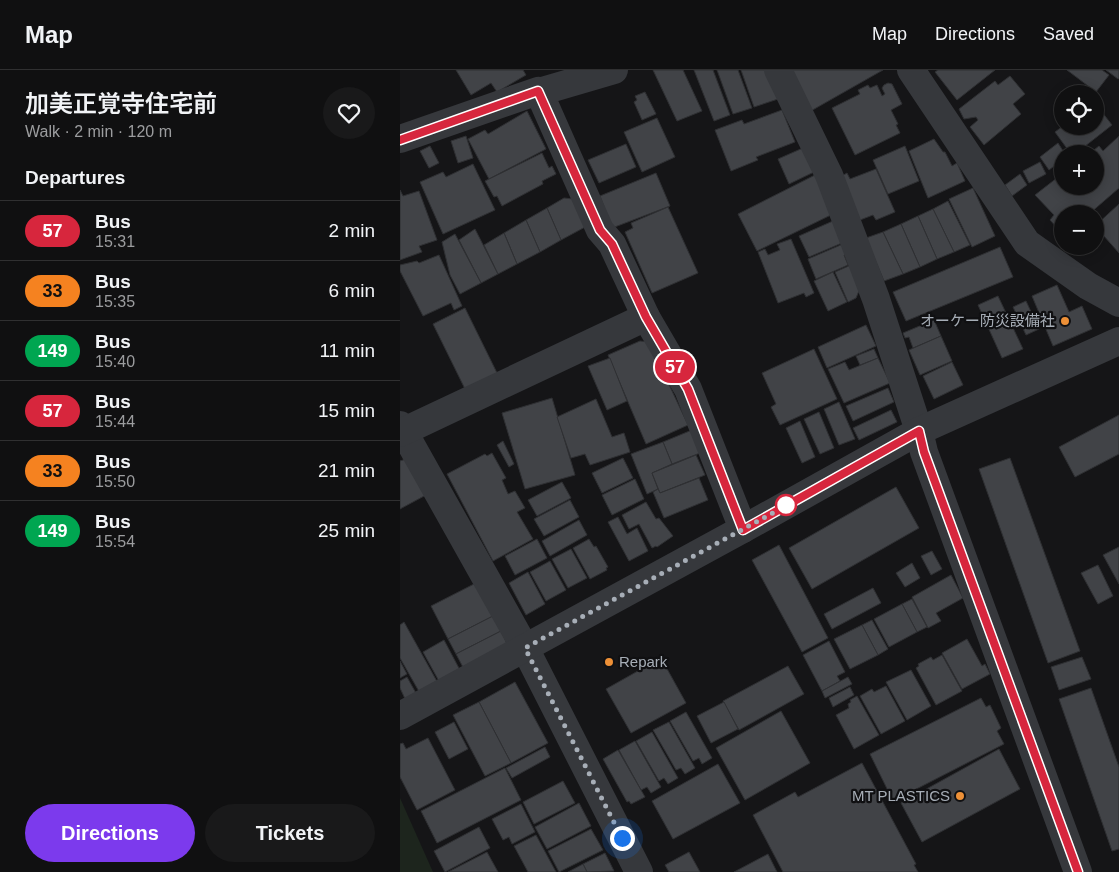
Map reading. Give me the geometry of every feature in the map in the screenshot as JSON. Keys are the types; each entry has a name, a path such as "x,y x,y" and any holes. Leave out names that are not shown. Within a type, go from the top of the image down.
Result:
{"street":[{"path":"400,140 538,91 614,70"},
{"path":"778,70 829,175 876,299 919,431 924,452 1078,872"},
{"path":"911,70 1027,243 1088,286 1119,303"},
{"path":"539,92 600,230 612,244 646,317 688,389 743,530"},
{"path":"639,872 525,648 401,430 646,317"},
{"path":"400,716 743,530 919,431 1119,340"}],"shaded area":[{"path":"400,798 433,872 400,872"}],"building":[{"path":"456,70 523,70 526,75 497,92 491,83 471,95"},
{"path":"653,70 683,70 702,111 677,121"},
{"path":"694,70 713,70 730,115 714,121"},
{"path":"717,70 738,70 752,108 733,114"},
{"path":"741,70 767,70 778,99 754,107"},
{"path":"790,70 883,70 809,112"},
{"path":"938,70 995,70 957,100 935,72"},
{"path":"1067,70 1102,70 1109,75 1101,85 1087,85"},
{"path":"1106,70 1119,70 1119,78 1118,79"},
{"path":"1010,76 1025,94 1013,104 1021,114 984,145 970,127 978,120 976,117 964,119 959,109 995,81 998,85"},
{"path":"888,83 892,84 902,104 891,110 900,133 855,155 832,108 860,94 858,90 868,85 870,88 877,85 882,96 885,94 882,88"},
{"path":"645,92 656,114 642,120 634,102 637,100 635,96"},
{"path":"782,110 795,142 756,157 758,160 731,171 715,130 742,120 744,124"},
{"path":"527,111 546,149 489,179 468,139 485,130 488,134"},
{"path":"1104,115 1112,125 1104,131"},
{"path":"657,118 675,157 642,172 624,132"},
{"path":"1057,135 1099,135 1086,145 1064,145"},
{"path":"466,136 473,158 458,163 451,141"},
{"path":"1119,136 1119,188 1099,205 1054,205 1054,215 1035,195 1054,180 1054,195 1104,195 1104,150"},
{"path":"934,139 943,152 945,152 952,166 957,163 965,181 928,198 909,151"},
{"path":"626,144 636,167 599,183 588,160"},
{"path":"430,146 439,163 429,168 420,151"},
{"path":"905,146 919,181 888,194 873,160"},
{"path":"1054,146 1054,166 1049,170 1040,157"},
{"path":"803,148 814,172 789,184 778,159"},
{"path":"542,153 549,168 552,166 556,174 542,181 543,184 502,206 497,196 494,197 485,181"},
{"path":"1040,162 1046,174 1029,183 1023,171"},
{"path":"473,164 495,210 443,234 420,182 443,172 446,177"},
{"path":"876,169 895,212 876,220 873,215 860,220 842,176 847,173 850,179"},
{"path":"656,173 670,206 612,228 600,196"},
{"path":"817,174 835,213 757,251 738,214"},
{"path":"1020,174 1027,185 1012,196 1005,185"},
{"path":"973,188 995,236 972,247 949,199"},
{"path":"400,190 403,196 419,191 437,240 419,246 422,252 400,260"},
{"path":"564,198 573,199 587,226 561,240 547,208"},
{"path":"948,201 970,245 954,252 933,209"},
{"path":"1119,204 1119,253 1104,236 1104,218"},
{"path":"668,207 698,273 652,293 625,232 633,228 631,223"},
{"path":"547,208 561,240 540,252 526,220"},
{"path":"933,209 954,252 937,259 918,216"},
{"path":"1054,215 1054,224 1050,220"},
{"path":"918,216 937,259 920,267 901,224"},
{"path":"526,220 540,252 517,264 504,233"},
{"path":"833,221 842,243 809,257 799,236"},
{"path":"901,224 920,267 903,274 883,232"},
{"path":"475,229 498,274 481,283 459,240"},
{"path":"883,232 903,274 884,281 866,238"},
{"path":"504,233 517,264 498,274 484,245"},
{"path":"455,234 481,283 460,294 450,275 442,242"},
{"path":"791,239 814,293 806,297 804,293 778,303 758,252 765,249 768,255 780,250 777,244"},
{"path":"843,244 848,254 844,255 848,265 816,279 808,259"},
{"path":"1000,247 1013,277 906,321 893,292"},
{"path":"439,255 462,306 454,310 451,303 423,316 400,271 400,265 417,261 419,263"},
{"path":"851,265 861,286 856,298 848,302 835,272"},
{"path":"833,272 847,302 828,311 814,281"},
{"name":"オーケー防災設備社","path":"1057,285 1069,312 1082,306 1092,329 1053,346 1032,296"},
{"path":"998,296 1023,349 1002,358 978,305"},
{"path":"1026,301 1039,329 1026,335 1013,307"},
{"path":"465,308 498,375 466,391 433,324"},
{"path":"934,320 941,336 913,348 909,337 905,338 903,333"},
{"path":"866,325 876,346 827,368 818,347"},
{"path":"941,336 952,361 920,375 909,350"},
{"path":"640,341 649,342 688,425 646,444 608,355"},
{"path":"814,349 837,399 780,425 771,407 776,404 762,373"},
{"path":"874,349 878,358 860,365 856,356"},
{"path":"610,358 627,401 607,410 588,366"},
{"path":"878,358 890,383 844,403 828,369 845,362 849,370"},
{"path":"952,362 963,385 934,399 923,376"},
{"path":"888,388 894,402 853,421 846,406"},
{"path":"552,398 575,475 525,489 502,413"},
{"path":"596,399 612,437 624,433 630,452 590,465 585,454 571,458 557,417"},
{"path":"839,402 855,439 839,445 824,409"},
{"path":"891,410 897,422 859,440 853,428"},
{"path":"819,412 834,448 820,454 804,419"},
{"path":"1119,415 1119,454 1075,477 1059,447"},
{"path":"800,421 815,457 802,463 786,428"},
{"path":"692,430 700,453 672,464 663,442"},
{"path":"503,441 514,464 509,467 497,445"},
{"path":"663,442 672,464 652,473 658,489 647,494 631,454"},
{"path":"492,453 506,478 502,480 508,494 515,491 525,508 517,512 533,539 493,561 447,474 485,454 487,456"},
{"path":"696,455 705,475 660,493 652,473"},
{"path":"623,458 633,478 602,493 592,473"},
{"path":"1010,458 1080,651 1048,663 979,469"},
{"path":"406,459 426,495 400,509 400,461"},
{"path":"699,478 708,500 664,518 653,492 658,489 660,493"},
{"path":"635,479 644,499 612,515 602,495"},
{"path":"562,482 571,498 537,516 528,500"},
{"path":"896,487 919,528 812,589 789,548"},
{"path":"570,500 579,517 544,536 534,519"},
{"path":"646,502 656,519 659,518 673,536 657,547 652,548 639,524 629,529 622,515"},
{"path":"618,517 627,534 637,528 648,551 629,561 608,522"},
{"path":"579,520 587,535 550,556 542,541"},
{"path":"537,539 547,558 515,575 505,556"},
{"path":"589,539 594,547 596,546 608,567 606,568 607,570 590,579 573,548"},
{"path":"779,545 828,638 802,652 752,560"},
{"path":"1119,547 1119,584 1103,555"},
{"path":"571,549 587,578 568,588 552,559"},
{"path":"932,551 942,569 931,575 921,556"},
{"path":"550,561 566,590 546,601 530,572"},
{"path":"912,563 920,578 905,587 896,573"},
{"path":"1098,565 1113,596 1098,604 1081,573"},
{"path":"528,572 545,604 526,615 509,583"},
{"path":"951,575 963,598 936,613 941,621 928,628 912,597"},
{"path":"476,583 493,616 448,639 431,606"},
{"path":"873,588 881,603 832,629 824,614"},
{"path":"912,599 927,627 917,632 902,604"},
{"path":"902,604 917,632 889,647 874,619"},
{"path":"493,616 501,631 456,654 448,639"},
{"path":"872,620 888,649 878,655 862,625"},
{"path":"404,622 439,685 421,695 400,658 400,625"},
{"path":"862,625 878,655 850,669 834,639"},
{"path":"501,631 509,648 465,671 456,654"},
{"path":"967,639 982,666 985,664 990,674 962,689 942,653"},
{"path":"444,640 461,672 440,683 423,652"},
{"path":"829,641 845,672 837,676 840,681 822,691 803,655"},
{"path":"942,655 962,691 936,705 916,668 919,666 918,664 931,657 933,660"},
{"path":"1082,657 1091,679 1059,690 1051,667"},
{"path":"661,658 686,703 631,733 606,689"},
{"path":"400,661 407,674 400,678"},
{"path":"788,666 804,694 739,730 723,701"},
{"path":"911,670 931,706 907,720 886,682"},
{"path":"407,677 417,695 406,701 400,688 400,681"},
{"path":"848,677 852,684 825,698 822,691"},
{"path":"515,682 548,743 511,763 479,702"},
{"path":"886,686 905,721 881,734 860,696 872,689 874,692"},
{"path":"850,687 854,695 833,707 829,698"},
{"path":"1091,688 1119,767 1119,849 1112,851 1059,699"},
{"path":"857,696 879,735 854,749 836,715 849,708 850,700"},
{"path":"981,698 986,707 990,705 1001,728 997,731 1004,744 893,801 870,754"},
{"path":"479,702 511,763 485,776 453,715"},
{"path":"724,702 738,729 711,743 697,716"},
{"path":"781,711 810,763 745,800 716,748"},
{"path":"686,712 712,758 702,764 699,758 693,761 670,721"},
{"path":"454,722 468,749 449,759 435,732"},
{"path":"669,722 695,768 685,774 681,768 676,770 653,730"},
{"path":"652,732 678,778 668,784 664,778 659,781 636,741"},
{"path":"428,738 455,790 417,810 400,777 400,744 403,743 406,749"},
{"path":"635,741 661,787 651,793 647,787 641,790 619,750"},
{"path":"545,747 550,757 512,778 506,768"},
{"name":"MT PLASTICS","path":"999,749 1020,789 922,842 901,803"},
{"path":"618,750 645,797 631,804 629,801 627,802 603,759"},
{"path":"862,763 916,864 914,865 918,872 783,872 753,815 795,792 798,797"},
{"path":"718,764 740,803 673,839 652,801"},
{"path":"505,768 521,800 437,843 421,811"},
{"path":"563,781 575,803 534,824 523,802"},
{"path":"579,803 591,826 547,849 535,827"},
{"path":"521,804 535,832 512,844 509,837 503,840 492,819"},
{"path":"479,827 490,848 445,872 434,851"},
{"path":"591,829 603,850 559,872 548,851"},
{"path":"536,835 556,872 528,872 514,846"},
{"path":"487,852 498,872 448,872"},
{"path":"689,852 700,872 669,872 665,865"},
{"path":"605,853 614,871 587,872 583,864"},
{"path":"768,854 777,872 734,872"},
{"path":"583,864 587,872 568,872"}],"bus line":[{"name":"57","path":"400,140 538,91 600,230 612,244 646,317 688,389 743,530 919,431 924,452 1078,872"}],"place":[{"name":"オーケー防災設備社","path":"1065,321"},
{"name":"Repark","path":"609,662"},
{"name":"MT PLASTICS","path":"960,796"}],"route":[{"path":"622,838 525,648 791,503 786,505"}]}
